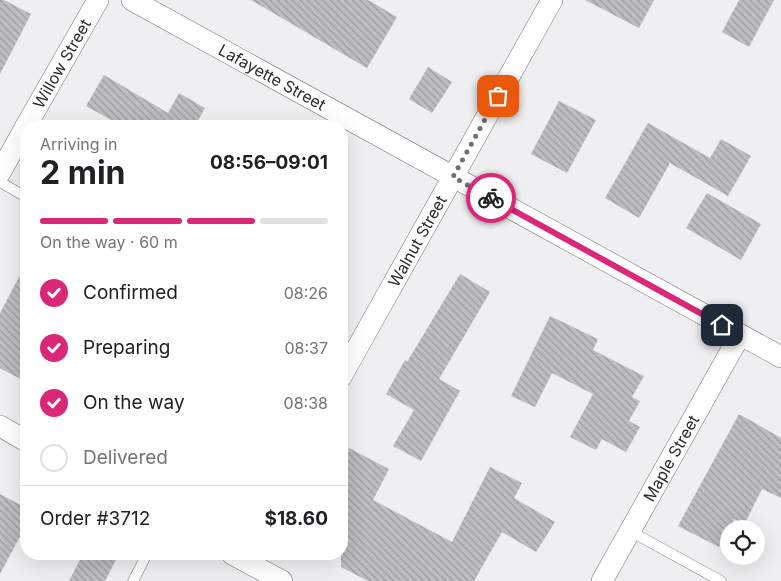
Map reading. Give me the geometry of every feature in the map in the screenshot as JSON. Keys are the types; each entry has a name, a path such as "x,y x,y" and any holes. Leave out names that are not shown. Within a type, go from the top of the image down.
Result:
{"street":[{"name":"Willow Street","path":"29,120 98,0"},
{"name":"Lafayette Street","path":"132,0 781,357"},
{"name":"Walnut Street","path":"348,363 552,0"},
{"name":"Willow Street","path":"0,173 20,137"},
{"name":"Maple Street","path":"602,581 740,334"},
{"path":"0,426 20,438"},
{"path":"246,560 282,581"}],"lane":[{"path":"0,182 20,194"},
{"path":"630,531 722,581"},
{"path":"133,581 144,560"}],"building":[{"path":"0,0 4,0 31,14 0,74"},
{"path":"251,0 368,0 397,17 367,68"},
{"path":"585,0 654,0 639,28"},
{"path":"739,0 774,0 749,47 722,32"},
{"path":"428,67 452,82 432,113 409,99"},
{"path":"104,75 168,113 179,93 205,108 198,120 111,120 86,106"},
{"path":"559,101 596,120 567,173 531,154"},
{"path":"648,123 710,158 721,139 751,156 728,196 670,163 639,218 605,198"},
{"path":"707,193 761,224 741,260 686,228"},
{"path":"460,274 490,292 439,379 460,391 421,461 393,446 414,410 386,394 405,360 407,362"},
{"path":"20,275 20,379 0,368 0,313"},
{"path":"550,316 598,339 593,350 644,376 632,397 640,401 629,421 640,427 626,452 602,439 596,450 570,437 593,394 552,373 535,407 511,396"},
{"path":"739,414 781,438 781,498 762,489 746,520 720,520 719,547 678,526"},
{"path":"349,448 389,469 373,500 452,542 490,467 522,483 514,498 555,522 536,552 502,532 474,581 368,581 341,567 341,560 348,560"},
{"path":"0,494 20,505 20,536 0,574"},
{"path":"80,560 116,560 105,581 69,581"}],"way so far":[{"path":"491,198 453,177 498,96"}],"route":[{"path":"491,198 722,325"}]}
